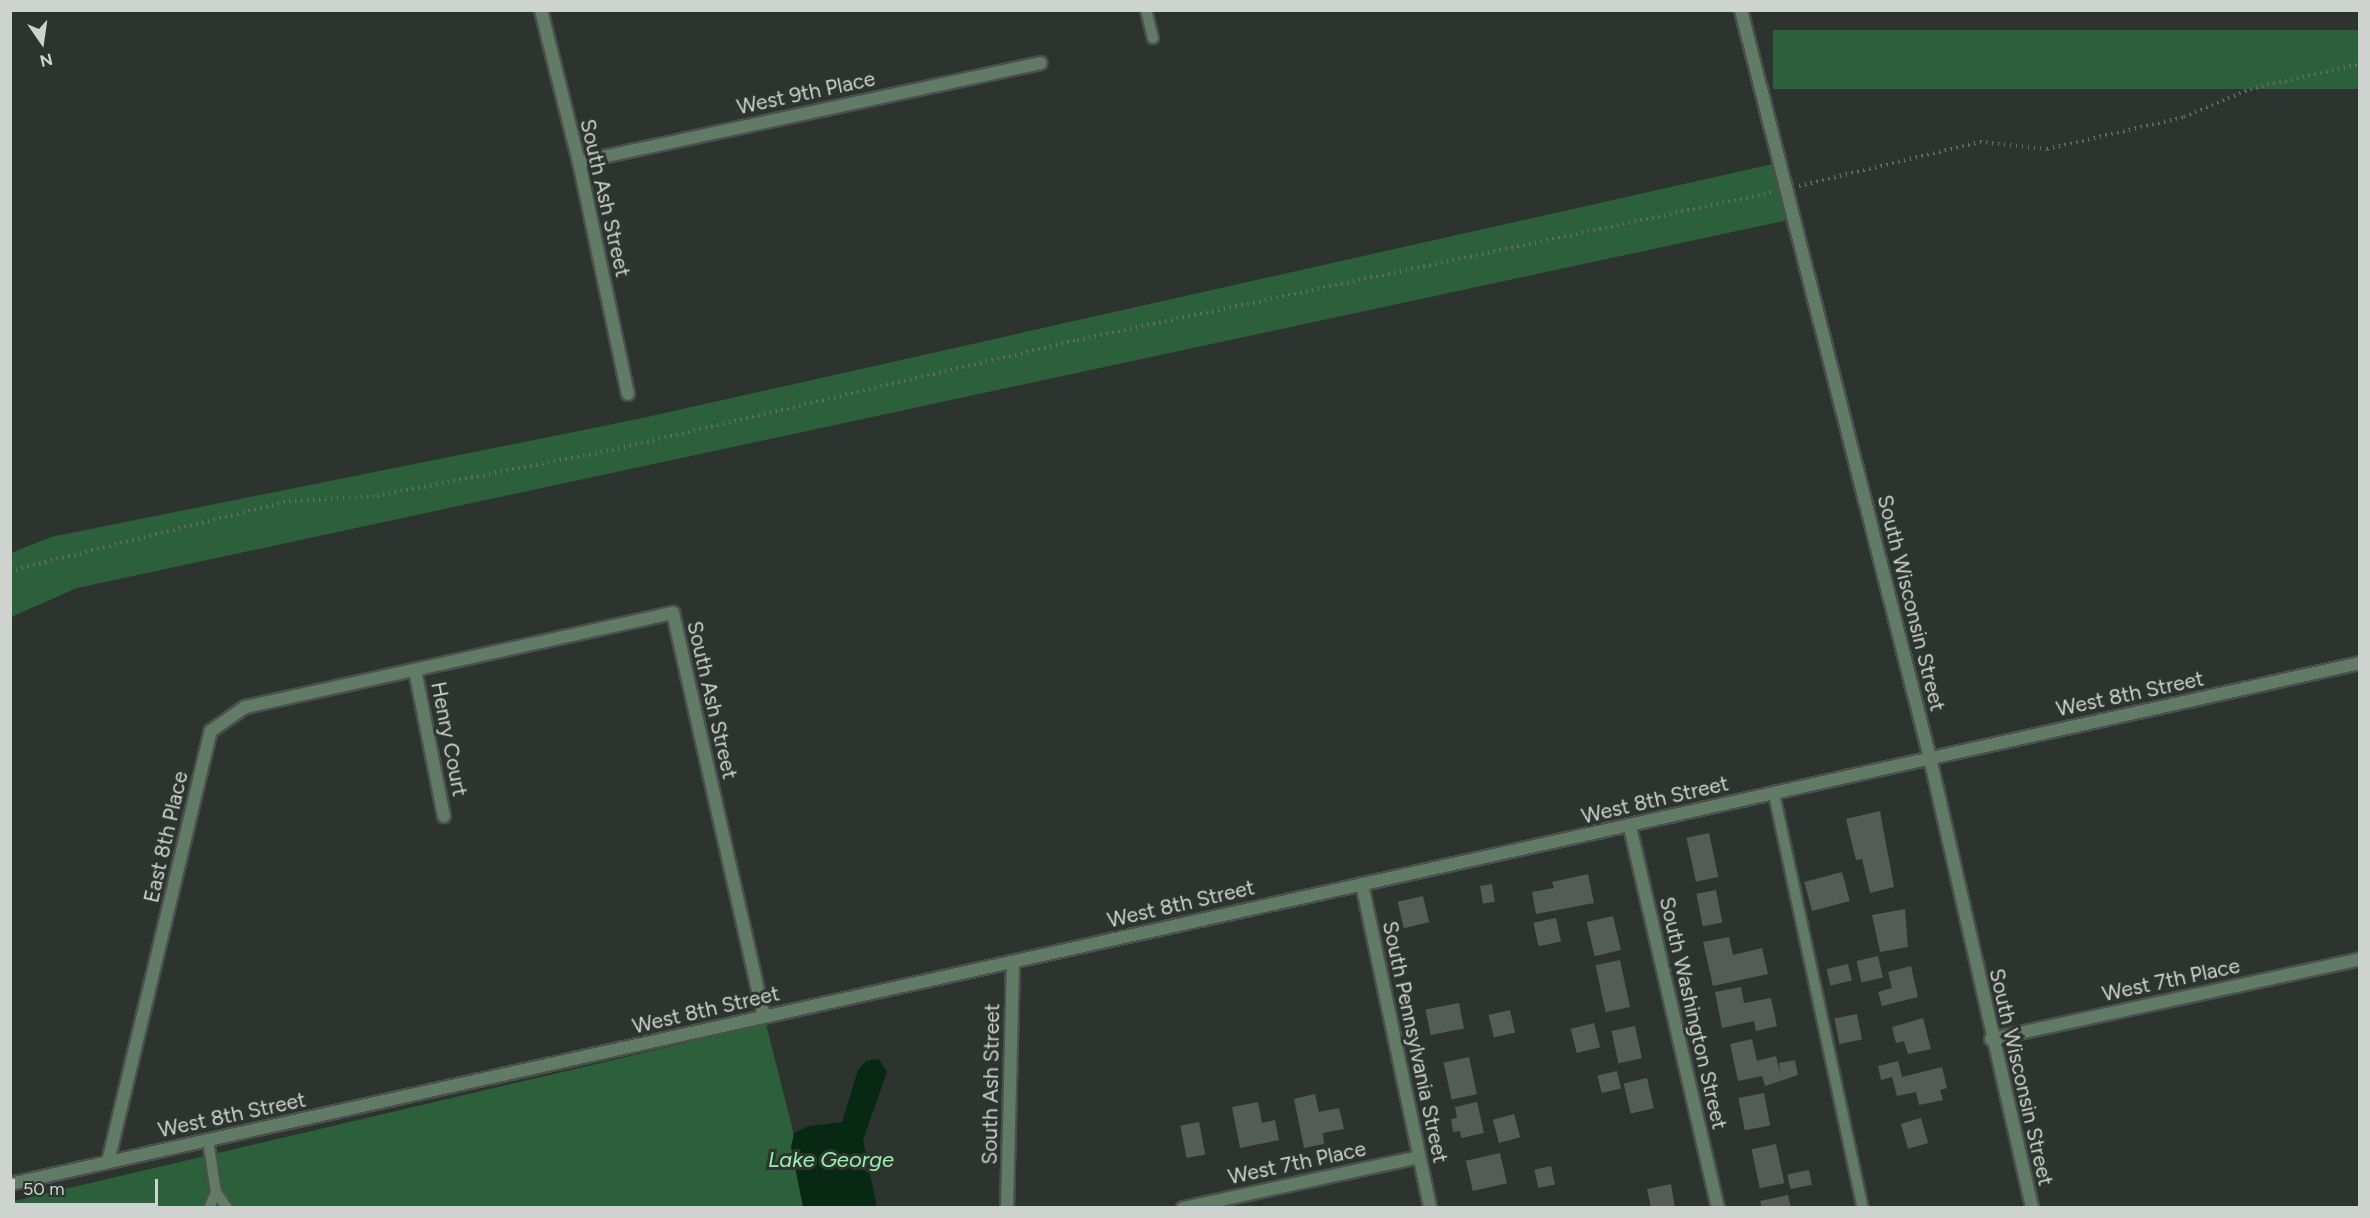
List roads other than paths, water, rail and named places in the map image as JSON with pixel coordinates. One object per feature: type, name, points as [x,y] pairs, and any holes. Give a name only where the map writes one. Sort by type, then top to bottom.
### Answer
[{"type":"street","name":"South Ash Street","points":[[541,10],[579,162],[628,394]]},
{"type":"street","name":"South Wisconsin Street","points":[[1741,10],[1784,190],[1930,758],[1991,1039],[2032,1208]]},
{"type":"street","name":"West 9th Place","points":[[579,162],[1041,63]]},
{"type":"street","name":"South Ash Street","points":[[415,670],[673,613],[764,1017]]},
{"type":"street","name":"West 8th Street","points":[[10,1184],[1362,884],[1630,827],[2360,663]]},
{"type":"street","name":"Henry Court","points":[[415,670],[444,816]]},
{"type":"street","name":"East 8th Place","points":[[108,1162],[211,731],[245,707],[415,670]]},
{"type":"street","name":"South Washington Street","points":[[1630,827],[1718,1208]]},
{"type":"street","name":"South Pennsylvania Street","points":[[1362,884],[1430,1208]]},
{"type":"street","name":"West 7th Place","points":[[1991,1039],[2360,959]]},
{"type":"street","name":"South Ash Street","points":[[1007,1208],[1013,962]]},
{"type":"street","name":"West 7th Place","points":[[1183,1208],[1419,1158]]},
{"type":"lane","points":[[1146,10],[1153,38]]},
{"type":"lane","points":[[1773,794],[1863,1208]]},
{"type":"lane","points":[[208,1140],[216,1192],[227,1208]]},
{"type":"lane","points":[[209,1208],[216,1192]]},
{"type":"water","name":"Lake George","points":[[879,1059],[887,1072],[863,1140],[877,1207],[803,1207],[791,1147],[794,1133],[809,1126],[842,1122],[858,1070],[866,1061]]}]
